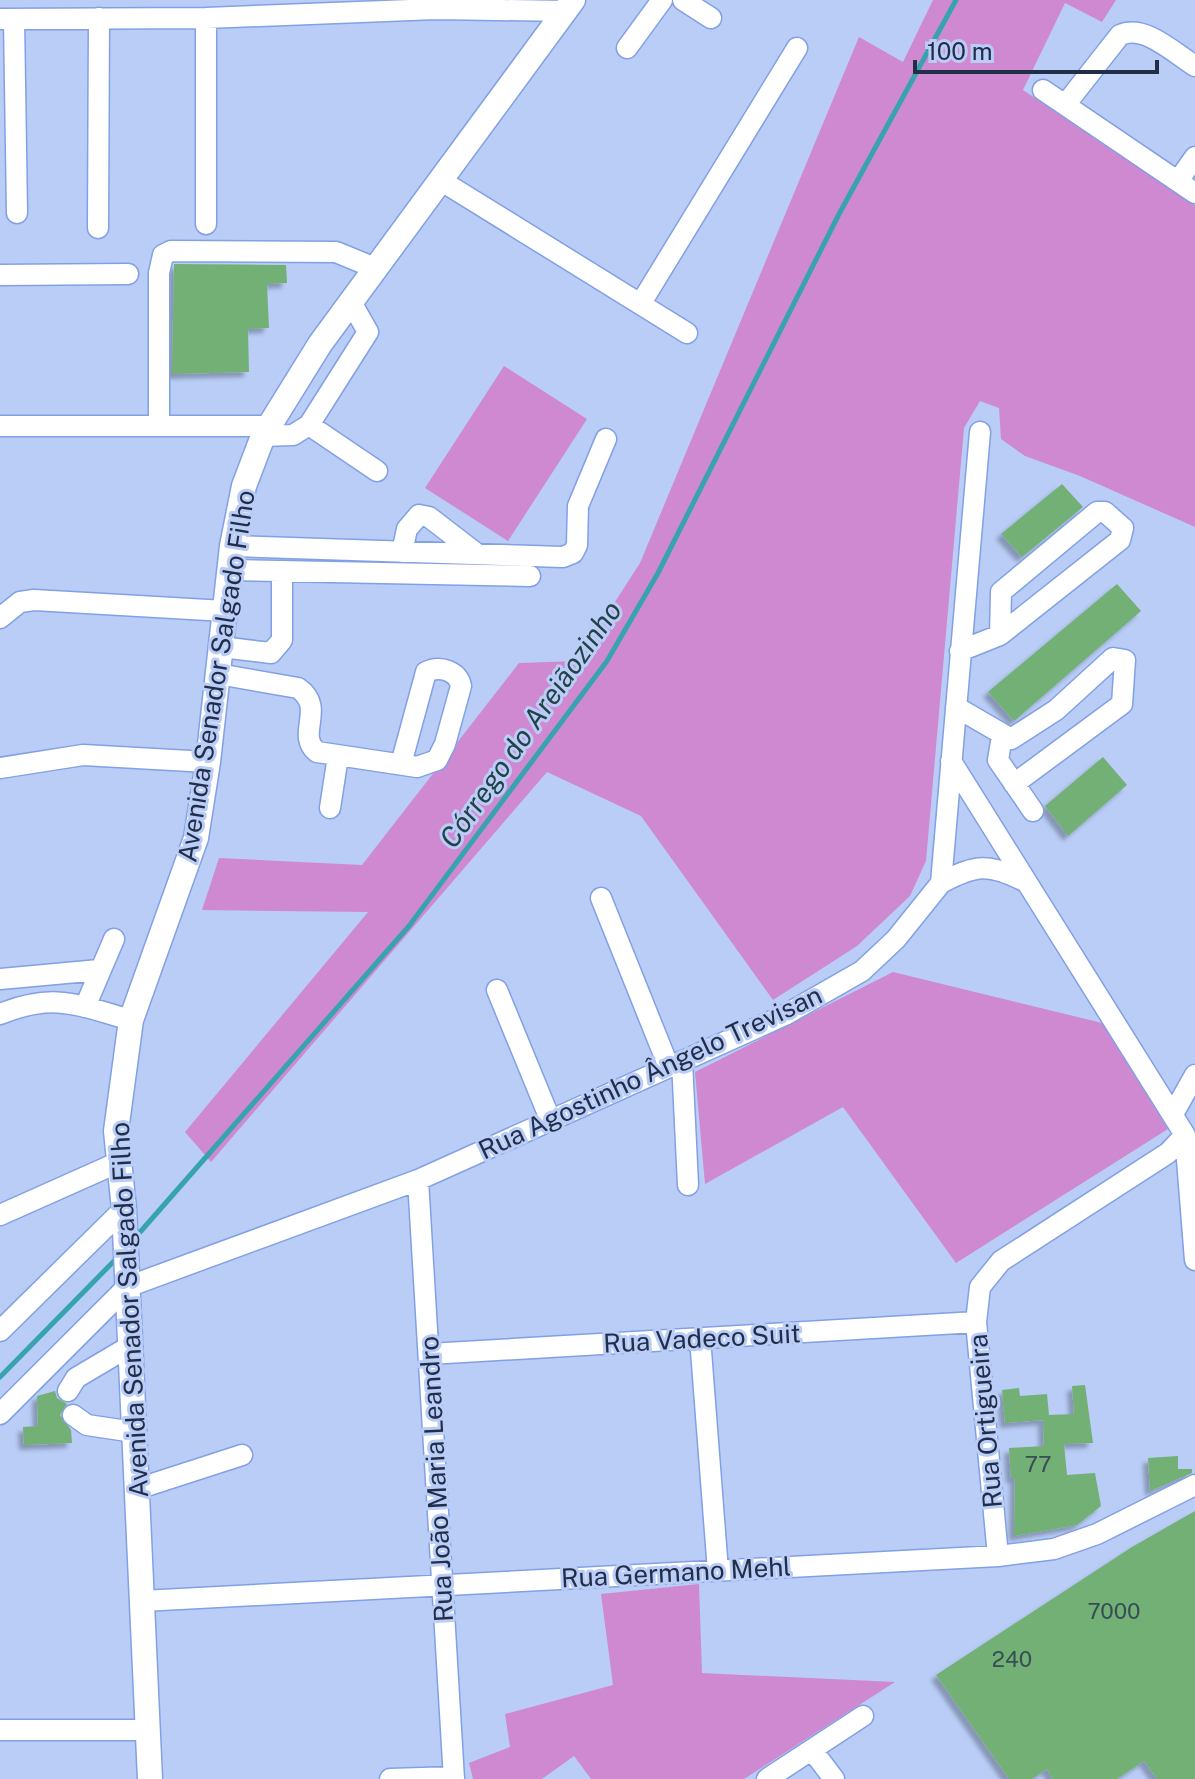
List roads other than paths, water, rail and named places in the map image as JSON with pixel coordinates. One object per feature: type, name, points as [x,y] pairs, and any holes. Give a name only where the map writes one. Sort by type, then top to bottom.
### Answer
[{"type":"main road","name":"Avenida Senador Salgado Filho","points":[[150,1779],[124,1209],[116,1131],[131,1020],[196,838],[208,762],[231,558],[244,486],[265,431],[351,302],[569,6]]},
{"type":"street","points":[[627,48],[662,0]]},
{"type":"street","points":[[683,0],[711,18]]},
{"type":"street","points":[[17,213],[7,19],[99,18],[160,9],[206,18],[279,8],[569,6]]},
{"type":"street","points":[[98,228],[99,18]]},
{"type":"street","points":[[206,18],[206,224]]},
{"type":"street","points":[[1065,105],[1120,35],[1131,30],[1141,32],[1195,66]]},
{"type":"street","points":[[641,303],[797,48]]},
{"type":"street","points":[[1043,90],[1186,187],[1195,157]]},
{"type":"street","points":[[440,180],[687,333]]},
{"type":"street","points":[[159,426],[159,273],[163,255],[171,251],[336,252],[375,268]]},
{"type":"street","points":[[0,275],[128,274]]},
{"type":"street","points":[[0,426],[159,426],[293,435],[309,425],[368,332],[351,302]]},
{"type":"street","points":[[309,425],[377,471]]},
{"type":"street","points":[[941,883],[980,432]]},
{"type":"street","points":[[231,558],[402,552],[563,557],[573,553],[577,545],[582,490],[606,439]]},
{"type":"street","points":[[960,651],[1000,635],[1120,540],[1123,528],[1105,512],[1097,512],[1001,592],[1000,635]]},
{"type":"street","points":[[402,552],[407,529],[419,515],[429,517],[477,554]]},
{"type":"street","points":[[231,558],[282,571],[530,576]]},
{"type":"street","points":[[221,647],[271,653],[277,649],[282,640],[282,571]]},
{"type":"street","points":[[0,618],[20,602],[34,600],[225,611]]},
{"type":"street","points":[[956,707],[1011,739],[1056,710],[1113,658],[1125,660],[1122,704],[1014,784]]},
{"type":"street","points":[[218,674],[298,688],[307,695],[312,705],[311,747],[317,752],[338,756],[401,764],[427,766],[437,760],[445,744],[461,686],[459,678],[452,671],[426,672],[401,764]]},
{"type":"street","points":[[1002,736],[998,760],[1033,811]]},
{"type":"street","points":[[0,768],[83,755],[208,762]]},
{"type":"street","points":[[330,808],[338,756]]},
{"type":"street","points":[[951,761],[1185,1135],[1195,1260]]},
{"type":"street","points":[[941,883],[969,868],[1000,868],[1027,883]]},
{"type":"street","name":"Rua Agostinho Ângelo Trevisan","points":[[127,1287],[418,1180],[785,1015],[862,971],[903,931],[941,883]]},
{"type":"street","points":[[601,898],[675,1063],[688,1185]]},
{"type":"street","points":[[85,1007],[114,939]]},
{"type":"street","points":[[0,979],[99,970]]},
{"type":"street","points":[[497,990],[550,1119]]},
{"type":"street","points":[[0,1014],[33,1001],[85,1007],[131,1020]]},
{"type":"street","points":[[1173,1114],[1195,1075]]},
{"type":"street","name":"Rua Ortigueira","points":[[998,1556],[976,1322],[980,1287],[1001,1261],[1168,1153],[1185,1135]]},
{"type":"street","points":[[0,1215],[119,1162]]},
{"type":"street","name":"Rua João Maria Leandro","points":[[418,1180],[454,1778]]},
{"type":"street","points":[[0,1331],[124,1209]]},
{"type":"street","points":[[0,1414],[127,1287]]},
{"type":"street","name":"Rua Vadeco Suit","points":[[429,1354],[976,1322]]},
{"type":"street","points":[[700,1338],[718,1571]]},
{"type":"street","points":[[68,1391],[76,1378],[130,1346]]},
{"type":"street","points":[[73,1415],[87,1425],[134,1432]]},
{"type":"street","points":[[137,1489],[242,1455]]},
{"type":"street","name":"Rua Germano Mehl","points":[[142,1601],[998,1556],[1054,1549],[1097,1534],[1195,1485]]},
{"type":"street","points":[[767,1779],[863,1716]]},
{"type":"street","points":[[0,1730],[148,1730]]},
{"type":"street","points":[[812,1750],[834,1779]]},
{"type":"street","points":[[390,1779],[454,1778]]},
{"type":"waterway","name":"Córrego do Areiãozinho","points":[[134,1239],[409,926],[607,661],[658,573],[839,214],[956,0]]},
{"type":"waterway","name":"Córrego do Areiãozinho","points":[[0,1377],[117,1258]]}]
